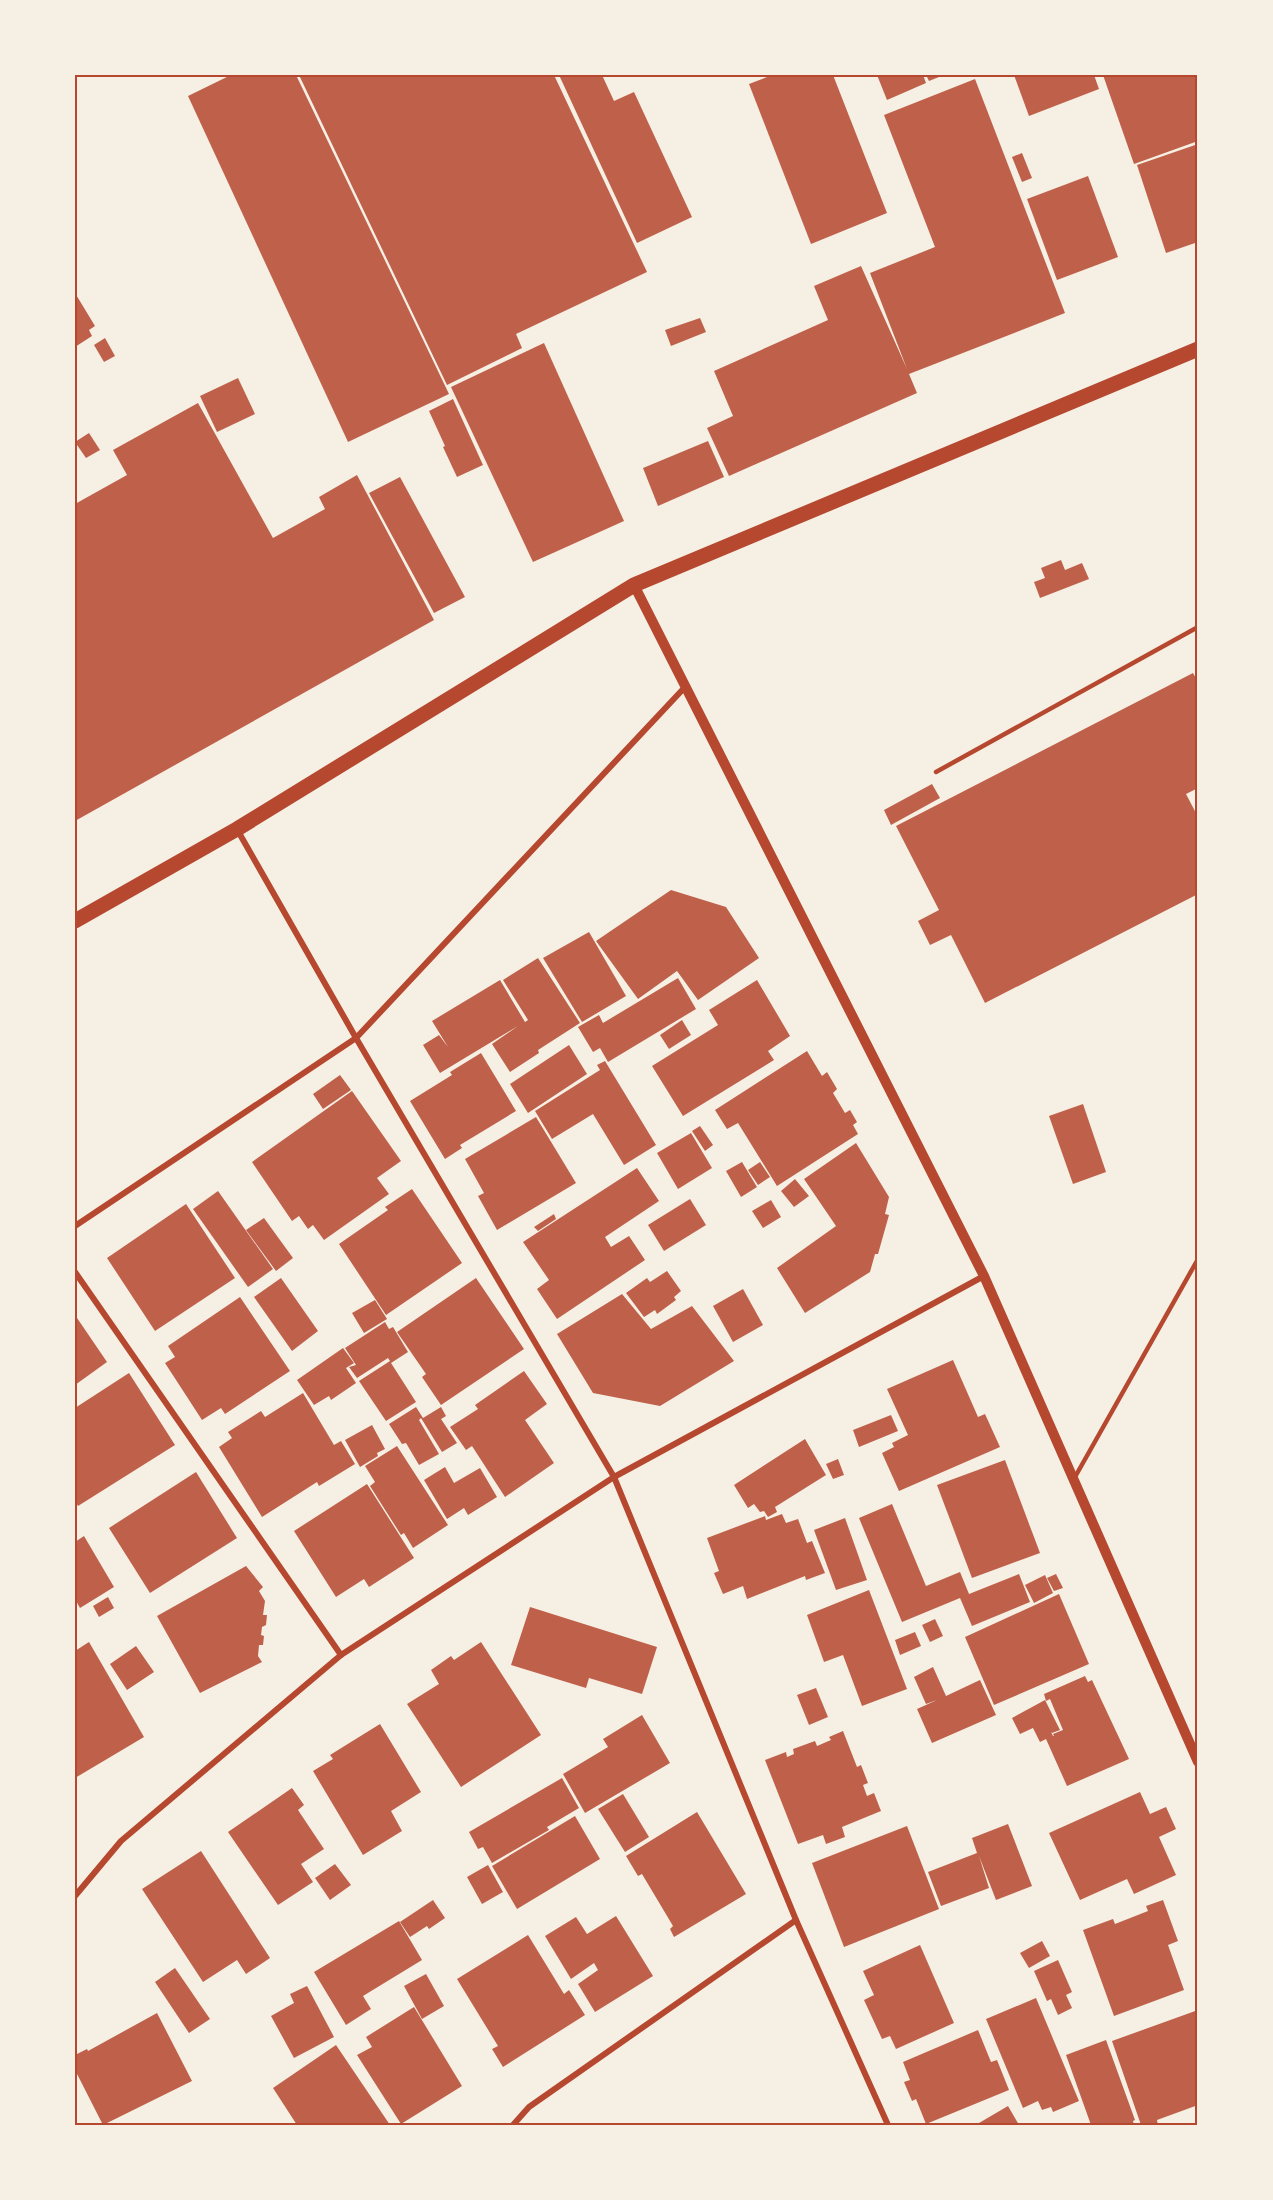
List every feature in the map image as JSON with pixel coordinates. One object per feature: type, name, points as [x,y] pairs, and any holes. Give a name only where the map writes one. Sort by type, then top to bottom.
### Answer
[{"type":"main road","points":[[75,921],[237,829],[634,585],[1198,349]]},
{"type":"street","points":[[634,585],[984,1276],[1198,1762]]},
{"type":"street","points":[[75,1226],[356,1038],[686,686]]},
{"type":"street","points":[[237,829],[356,1038],[614,1477],[796,1920],[888,2125]]},
{"type":"street","points":[[75,1272],[341,1655]]},
{"type":"street","points":[[75,1896],[121,1841],[341,1655],[614,1477],[984,1276]]},
{"type":"street","points":[[513,2125],[529,2107],[796,1920]]},
{"type":"lane","points":[[936,772],[1198,627]]},
{"type":"lane","points":[[1074,1480],[1198,1259]]},
{"type":"building","points":[[231,75],[296,75],[449,394],[348,442],[188,96]]},
{"type":"building","points":[[299,75],[554,75],[647,272],[516,334],[522,348],[447,385]]},
{"type":"building","points":[[559,75],[602,75],[614,101],[634,92],[692,217],[637,243]]},
{"type":"building","points":[[772,75],[833,75],[887,213],[811,244],[749,84]]},
{"type":"building","points":[[877,75],[923,75],[926,83],[887,100]]},
{"type":"building","points":[[926,75],[944,75],[929,81]]},
{"type":"building","points":[[1014,75],[1094,75],[1099,89],[1029,116]]},
{"type":"building","points":[[1103,75],[1198,75],[1198,141],[1134,164]]},
{"type":"building","points":[[975,79],[1065,313],[909,374],[917,393],[729,476],[707,428],[733,416],[714,371],[828,320],[814,286],[861,266],[907,369],[870,273],[935,247],[884,115]]},
{"type":"building","points":[[1198,144],[1198,242],[1166,253],[1137,165]]},
{"type":"building","points":[[1022,153],[1032,178],[1022,182],[1012,157]]},
{"type":"building","points":[[1088,176],[1118,257],[1057,280],[1027,199]]},
{"type":"building","points":[[75,293],[95,326],[89,330],[92,336],[75,347]]},
{"type":"building","points":[[700,318],[706,332],[671,346],[665,330]]},
{"type":"building","points":[[105,338],[115,356],[104,362],[94,345]]},
{"type":"building","points":[[544,343],[624,521],[533,562],[451,387]]},
{"type":"building","points":[[238,378],[255,414],[217,432],[200,396]]},
{"type":"building","points":[[453,399],[483,465],[457,477],[429,411]]},
{"type":"building","points":[[198,403],[273,538],[325,509],[319,497],[357,475],[434,620],[75,821],[75,504],[127,475],[113,450]]},
{"type":"building","points":[[89,433],[100,450],[86,458],[75,442]]},
{"type":"building","points":[[708,441],[724,477],[658,506],[643,468]]},
{"type":"building","points":[[400,477],[465,597],[434,613],[369,493]]},
{"type":"building","points":[[1061,560],[1065,570],[1082,563],[1089,579],[1040,598],[1034,582],[1045,578],[1041,568]]},
{"type":"building","points":[[1193,673],[1198,682],[1198,788],[1186,794],[1198,817],[1198,894],[985,1003],[951,935],[930,945],[918,921],[939,910],[896,826]]},
{"type":"building","points":[[932,784],[940,798],[891,825],[884,810]]},
{"type":"building","points":[[671,890],[726,907],[759,958],[698,1000],[677,971],[638,999],[596,941]]},
{"type":"building","points":[[589,932],[626,996],[582,1022],[543,958]]},
{"type":"building","points":[[538,958],[580,1023],[538,1050],[539,1053],[510,1072],[492,1044],[518,1026],[440,1073],[423,1045],[439,1035],[448,1047],[432,1021],[500,980],[525,1022],[528,1020],[503,980]]},
{"type":"building","points":[[678,978],[696,1009],[608,1062],[600,1048],[593,1052],[578,1027],[599,1015],[603,1023]]},
{"type":"building","points":[[757,980],[790,1036],[768,1051],[774,1060],[683,1116],[652,1066],[718,1025],[709,1010]]},
{"type":"building","points":[[682,1020],[691,1035],[669,1049],[660,1035]]},
{"type":"building","points":[[569,1045],[587,1074],[528,1113],[510,1084]]},
{"type":"building","points":[[807,1051],[822,1076],[827,1072],[837,1089],[833,1093],[845,1113],[850,1110],[857,1122],[853,1125],[858,1134],[777,1186],[738,1123],[727,1129],[715,1110]]},
{"type":"building","points":[[481,1053],[516,1111],[460,1145],[462,1148],[445,1159],[410,1101],[452,1075],[450,1072]]},
{"type":"building","points":[[605,1061],[656,1145],[624,1165],[593,1114],[552,1139],[535,1111],[600,1070],[597,1065]]},
{"type":"building","points":[[340,1075],[351,1090],[323,1109],[313,1094]]},
{"type":"building","points":[[352,1091],[401,1161],[377,1178],[389,1194],[324,1240],[313,1225],[308,1229],[299,1216],[292,1221],[252,1162]]},
{"type":"building","points":[[1083,1104],[1106,1172],[1073,1184],[1049,1116]]},
{"type":"building","points":[[536,1117],[576,1183],[497,1230],[478,1196],[484,1193],[465,1159]]},
{"type":"building","points":[[700,1126],[713,1145],[705,1151],[692,1131]]},
{"type":"building","points":[[691,1133],[712,1168],[678,1189],[657,1153]]},
{"type":"building","points":[[856,1143],[889,1197],[885,1214],[889,1215],[878,1254],[875,1254],[870,1272],[805,1313],[777,1268],[836,1226],[804,1179]]},
{"type":"building","points":[[742,1162],[757,1187],[741,1197],[726,1171]]},
{"type":"building","points":[[760,1162],[770,1177],[758,1185],[748,1170]]},
{"type":"building","points":[[637,1168],[659,1201],[605,1237],[611,1247],[629,1236],[645,1260],[557,1319],[537,1289],[549,1280],[523,1242]]},
{"type":"building","points":[[795,1179],[809,1196],[794,1207],[781,1191]]},
{"type":"building","points":[[412,1189],[462,1263],[386,1315],[339,1244],[388,1210],[385,1207]]},
{"type":"building","points":[[218,1191],[273,1269],[248,1287],[193,1209]]},
{"type":"building","points":[[690,1199],[706,1225],[664,1251],[648,1225]]},
{"type":"building","points":[[771,1200],[781,1217],[763,1228],[752,1211]]},
{"type":"building","points":[[186,1204],[235,1278],[155,1331],[107,1258]]},
{"type":"building","points":[[554,1214],[556,1219],[538,1231],[534,1227]]},
{"type":"building","points":[[264,1218],[293,1258],[276,1271],[246,1230]]},
{"type":"building","points":[[667,1271],[681,1291],[674,1297],[676,1300],[657,1314],[655,1310],[644,1317],[626,1293],[647,1278],[650,1282]]},
{"type":"building","points":[[281,1278],[318,1331],[292,1351],[254,1297]]},
{"type":"building","points":[[476,1278],[524,1349],[441,1405],[422,1377],[426,1374],[397,1332]]},
{"type":"building","points":[[743,1289],[763,1325],[733,1342],[713,1306]]},
{"type":"building","points":[[622,1294],[651,1329],[692,1306],[734,1361],[660,1406],[593,1393],[557,1334]]},
{"type":"building","points":[[240,1297],[290,1371],[225,1414],[221,1408],[202,1420],[165,1363],[175,1357],[168,1346]]},
{"type":"building","points":[[375,1300],[387,1319],[364,1333],[352,1313]]},
{"type":"building","points":[[75,1315],[107,1362],[75,1385]]},
{"type":"building","points":[[385,1322],[389,1329],[393,1327],[408,1352],[391,1363],[416,1402],[386,1421],[359,1381],[390,1361],[388,1358],[357,1378],[349,1367],[356,1365],[345,1348]]},
{"type":"building","points":[[343,1348],[354,1363],[346,1368],[356,1383],[331,1400],[329,1396],[314,1405],[297,1380]]},
{"type":"building","points":[[953,1360],[978,1417],[985,1414],[1000,1447],[899,1491],[882,1453],[894,1447],[892,1443],[908,1435],[887,1389]]},
{"type":"building","points":[[524,1371],[547,1404],[525,1420],[554,1463],[505,1497],[472,1446],[466,1450],[450,1427],[478,1409],[475,1405]]},
{"type":"building","points":[[129,1373],[175,1445],[78,1506],[75,1501],[75,1408]]},
{"type":"building","points":[[303,1393],[334,1445],[341,1441],[355,1464],[319,1486],[317,1482],[262,1517],[219,1447],[232,1438],[228,1432],[261,1411],[265,1417]]},
{"type":"building","points":[[416,1407],[423,1418],[441,1407],[446,1416],[441,1419],[457,1443],[442,1452],[421,1418],[419,1420],[439,1454],[419,1465],[406,1443],[402,1444],[389,1424]]},
{"type":"building","points":[[891,1415],[898,1431],[859,1447],[853,1430]]},
{"type":"building","points":[[372,1425],[385,1449],[360,1467],[345,1440]]},
{"type":"building","points":[[805,1439],[826,1475],[775,1507],[777,1512],[768,1517],[754,1504],[748,1508],[734,1485]]},
{"type":"building","points":[[397,1446],[448,1525],[413,1548],[404,1533],[401,1535],[370,1486],[375,1482],[365,1466]]},
{"type":"building","points":[[838,1459],[844,1475],[833,1479],[826,1464]]},
{"type":"building","points":[[1005,1460],[1040,1553],[972,1578],[937,1485]]},
{"type":"building","points":[[445,1467],[454,1483],[480,1468],[497,1497],[468,1515],[464,1508],[447,1519],[424,1480]]},
{"type":"building","points":[[196,1472],[237,1538],[150,1593],[109,1528]]},
{"type":"building","points":[[367,1484],[414,1558],[369,1587],[364,1579],[336,1597],[294,1531]]},
{"type":"building","points":[[892,1504],[926,1586],[960,1572],[969,1594],[1019,1574],[1030,1602],[972,1626],[960,1598],[902,1622],[859,1518]]},
{"type":"building","points":[[782,1514],[786,1523],[798,1519],[807,1543],[812,1541],[825,1573],[806,1580],[805,1576],[747,1599],[743,1586],[723,1594],[714,1573],[719,1571],[707,1538],[765,1516],[766,1520]]},
{"type":"building","points":[[845,1518],[867,1580],[836,1590],[814,1530]]},
{"type":"building","points":[[84,1536],[114,1587],[80,1608],[75,1599],[75,1542]]},
{"type":"building","points":[[246,1566],[263,1587],[259,1591],[265,1601],[263,1615],[267,1615],[266,1625],[262,1627],[263,1645],[259,1645],[258,1656],[262,1662],[200,1693],[157,1616]]},
{"type":"building","points":[[1056,1574],[1063,1588],[1054,1591],[1047,1578]]},
{"type":"building","points":[[1045,1575],[1053,1593],[1034,1603],[1025,1585]]},
{"type":"building","points":[[869,1590],[907,1689],[862,1706],[843,1655],[824,1662],[807,1615]]},
{"type":"building","points":[[1059,1594],[1089,1664],[994,1705],[965,1637]]},
{"type":"building","points":[[108,1597],[114,1608],[99,1617],[93,1606]]},
{"type":"building","points":[[530,1607],[657,1647],[642,1694],[589,1678],[586,1688],[511,1665]]},
{"type":"building","points":[[935,1619],[943,1636],[930,1642],[922,1625]]},
{"type":"building","points":[[915,1632],[921,1646],[900,1655],[895,1640]]},
{"type":"building","points":[[89,1642],[144,1737],[75,1778],[75,1651]]},
{"type":"building","points":[[481,1642],[541,1735],[461,1787],[407,1704],[439,1684],[431,1670],[451,1656],[454,1660]]},
{"type":"building","points":[[136,1646],[154,1672],[127,1690],[110,1664]]},
{"type":"building","points":[[933,1667],[946,1696],[980,1680],[996,1715],[932,1743],[917,1709],[937,1700],[926,1704],[914,1677]]},
{"type":"building","points":[[1085,1676],[1088,1682],[1092,1680],[1129,1759],[1067,1786],[1046,1739],[1040,1742],[1033,1728],[1020,1734],[1012,1718],[1045,1700],[1060,1730],[1051,1732],[1054,1736],[1053,1734],[1063,1730],[1050,1699],[1046,1701],[1044,1694]]},
{"type":"building","points":[[816,1688],[828,1717],[809,1725],[797,1695]]},
{"type":"building","points":[[642,1715],[670,1763],[585,1813],[563,1774],[608,1747],[603,1739]]},
{"type":"building","points":[[380,1724],[421,1792],[391,1811],[402,1831],[363,1855],[313,1771],[333,1759],[330,1755]]},
{"type":"building","points":[[843,1731],[857,1767],[861,1765],[868,1783],[863,1785],[867,1796],[874,1793],[881,1811],[842,1827],[845,1837],[826,1844],[823,1835],[798,1844],[765,1760],[786,1752],[787,1757],[794,1754],[793,1749],[815,1741],[817,1746]]},
{"type":"building","points":[[562,1778],[579,1808],[547,1827],[549,1830],[492,1863],[483,1847],[478,1849],[469,1832]]},
{"type":"building","points":[[292,1788],[304,1805],[298,1810],[324,1849],[301,1864],[313,1882],[278,1905],[228,1832]]},
{"type":"building","points":[[1140,1792],[1150,1814],[1166,1807],[1176,1829],[1159,1837],[1176,1875],[1134,1894],[1127,1879],[1080,1900],[1049,1833]]},
{"type":"building","points":[[623,1794],[649,1837],[625,1852],[598,1809]]},
{"type":"building","points":[[697,1812],[746,1894],[674,1937],[670,1929],[673,1926],[642,1874],[638,1876],[626,1856]]},
{"type":"building","points":[[575,1816],[600,1859],[517,1909],[492,1866]]},
{"type":"building","points":[[1008,1824],[1032,1886],[996,1900],[979,1856],[989,1888],[941,1906],[928,1872],[977,1853],[972,1838]]},
{"type":"building","points":[[907,1826],[939,1909],[844,1947],[812,1863]]},
{"type":"building","points":[[201,1851],[270,1958],[246,1974],[237,1960],[203,1982],[142,1889]]},
{"type":"building","points":[[335,1864],[351,1885],[330,1900],[315,1878]]},
{"type":"building","points":[[488,1865],[503,1892],[482,1904],[467,1877]]},
{"type":"building","points":[[433,1900],[445,1918],[429,1929],[427,1926],[410,1937],[400,1922]]},
{"type":"building","points":[[1163,1900],[1178,1941],[1168,1945],[1184,1990],[1114,2016],[1083,1930],[1113,1919],[1115,1924],[1148,1911],[1146,1906]]},
{"type":"building","points":[[616,1916],[653,1976],[595,2012],[578,1984],[598,1970],[594,1963],[571,1979],[545,1936],[576,1917],[587,1934]]},
{"type":"building","points":[[399,1921],[422,1960],[363,1996],[371,2009],[346,2025],[314,1972]]},
{"type":"building","points":[[528,1935],[564,1994],[569,1990],[585,2015],[503,2067],[492,2049],[498,2046],[457,1979]]},
{"type":"building","points":[[1042,1941],[1050,1956],[1029,1968],[1020,1953]]},
{"type":"building","points":[[920,1945],[954,2023],[896,2049],[890,2036],[882,2039],[864,2000],[874,1995],[863,1971]]},
{"type":"building","points":[[1058,1960],[1072,1992],[1066,1995],[1072,2008],[1058,2015],[1051,1999],[1047,2001],[1034,1971]]},
{"type":"building","points":[[175,1968],[210,2019],[189,2033],[155,1982]]},
{"type":"building","points":[[426,1974],[444,2006],[422,2019],[404,1986]]},
{"type":"building","points":[[307,1986],[334,2037],[294,2058],[271,2016],[294,2003],[290,1994]]},
{"type":"building","points":[[1036,1998],[1079,2101],[1053,2112],[1051,2107],[1042,2110],[1038,2101],[1023,2108],[986,2019]]},
{"type":"building","points":[[414,2007],[462,2086],[401,2124],[357,2055],[372,2047],[366,2037]]},
{"type":"building","points":[[1198,2010],[1198,2105],[1157,2120],[1158,2125],[1141,2125],[1112,2041]]},
{"type":"building","points":[[157,2013],[192,2081],[103,2125],[75,2070],[75,2055],[87,2049],[88,2051]]},
{"type":"building","points":[[978,2030],[991,2062],[997,2060],[1009,2090],[926,2124],[916,2099],[912,2101],[904,2082],[910,2080],[903,2062]]},
{"type":"building","points":[[1106,2040],[1135,2120],[1134,2125],[1091,2125],[1066,2055]]},
{"type":"building","points":[[336,2045],[390,2125],[297,2125],[273,2088]]},
{"type":"building","points":[[1008,2106],[1019,2125],[980,2125],[979,2123]]}]
